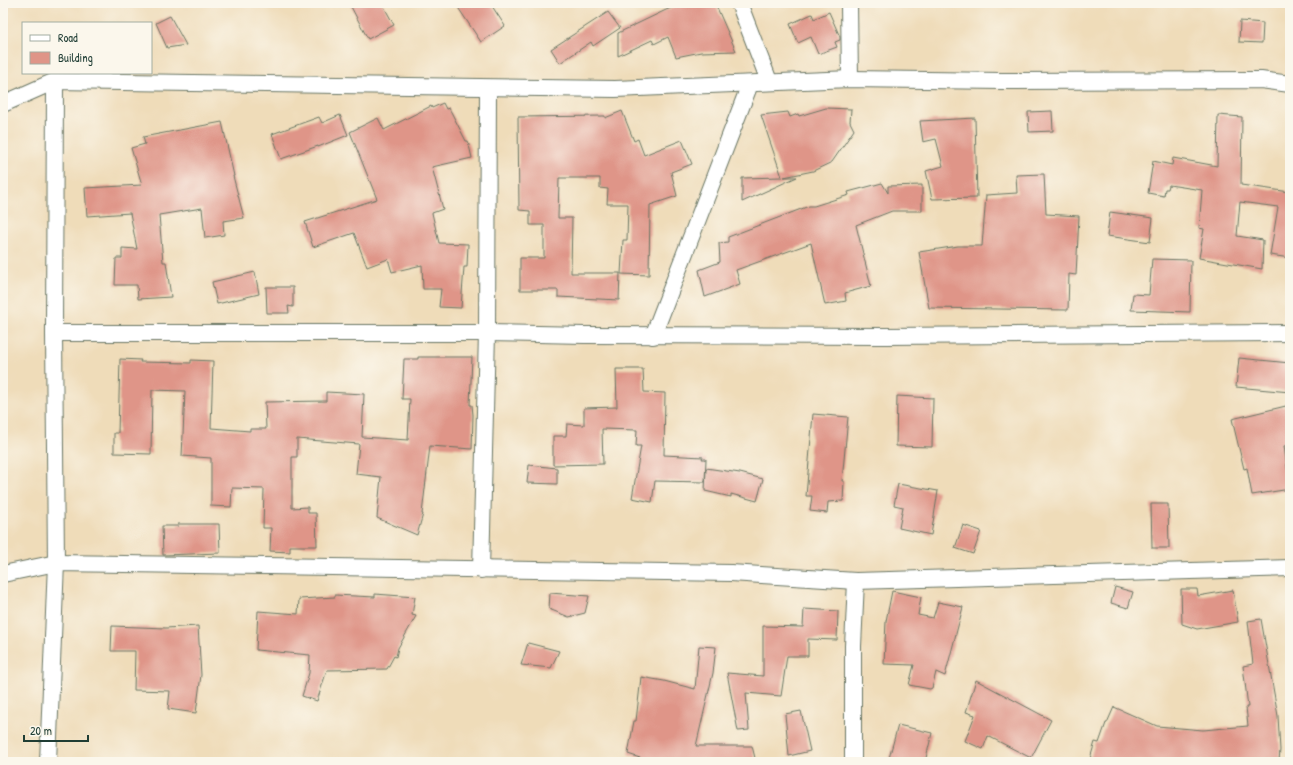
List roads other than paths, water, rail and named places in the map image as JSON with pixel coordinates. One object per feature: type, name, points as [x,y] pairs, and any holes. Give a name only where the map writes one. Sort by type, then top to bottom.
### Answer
[{"type":"street","points":[[738,3],[770,81]]},
{"type":"street","points":[[849,3],[850,79]]},
{"type":"street","points":[[3,104],[55,81],[615,89],[750,84],[770,81],[850,79],[1002,81],[1261,80],[1290,84]]},
{"type":"street","points":[[48,762],[56,563],[54,333],[55,81]]},
{"type":"street","points":[[653,336],[750,84]]},
{"type":"street","points":[[481,570],[487,333],[488,88]]},
{"type":"street","points":[[54,333],[487,333],[653,336],[1290,333]]},
{"type":"street","points":[[3,574],[56,563],[415,567],[481,570],[731,573],[856,581],[1290,568]]},
{"type":"street","points":[[853,762],[852,646],[856,581]]}]
